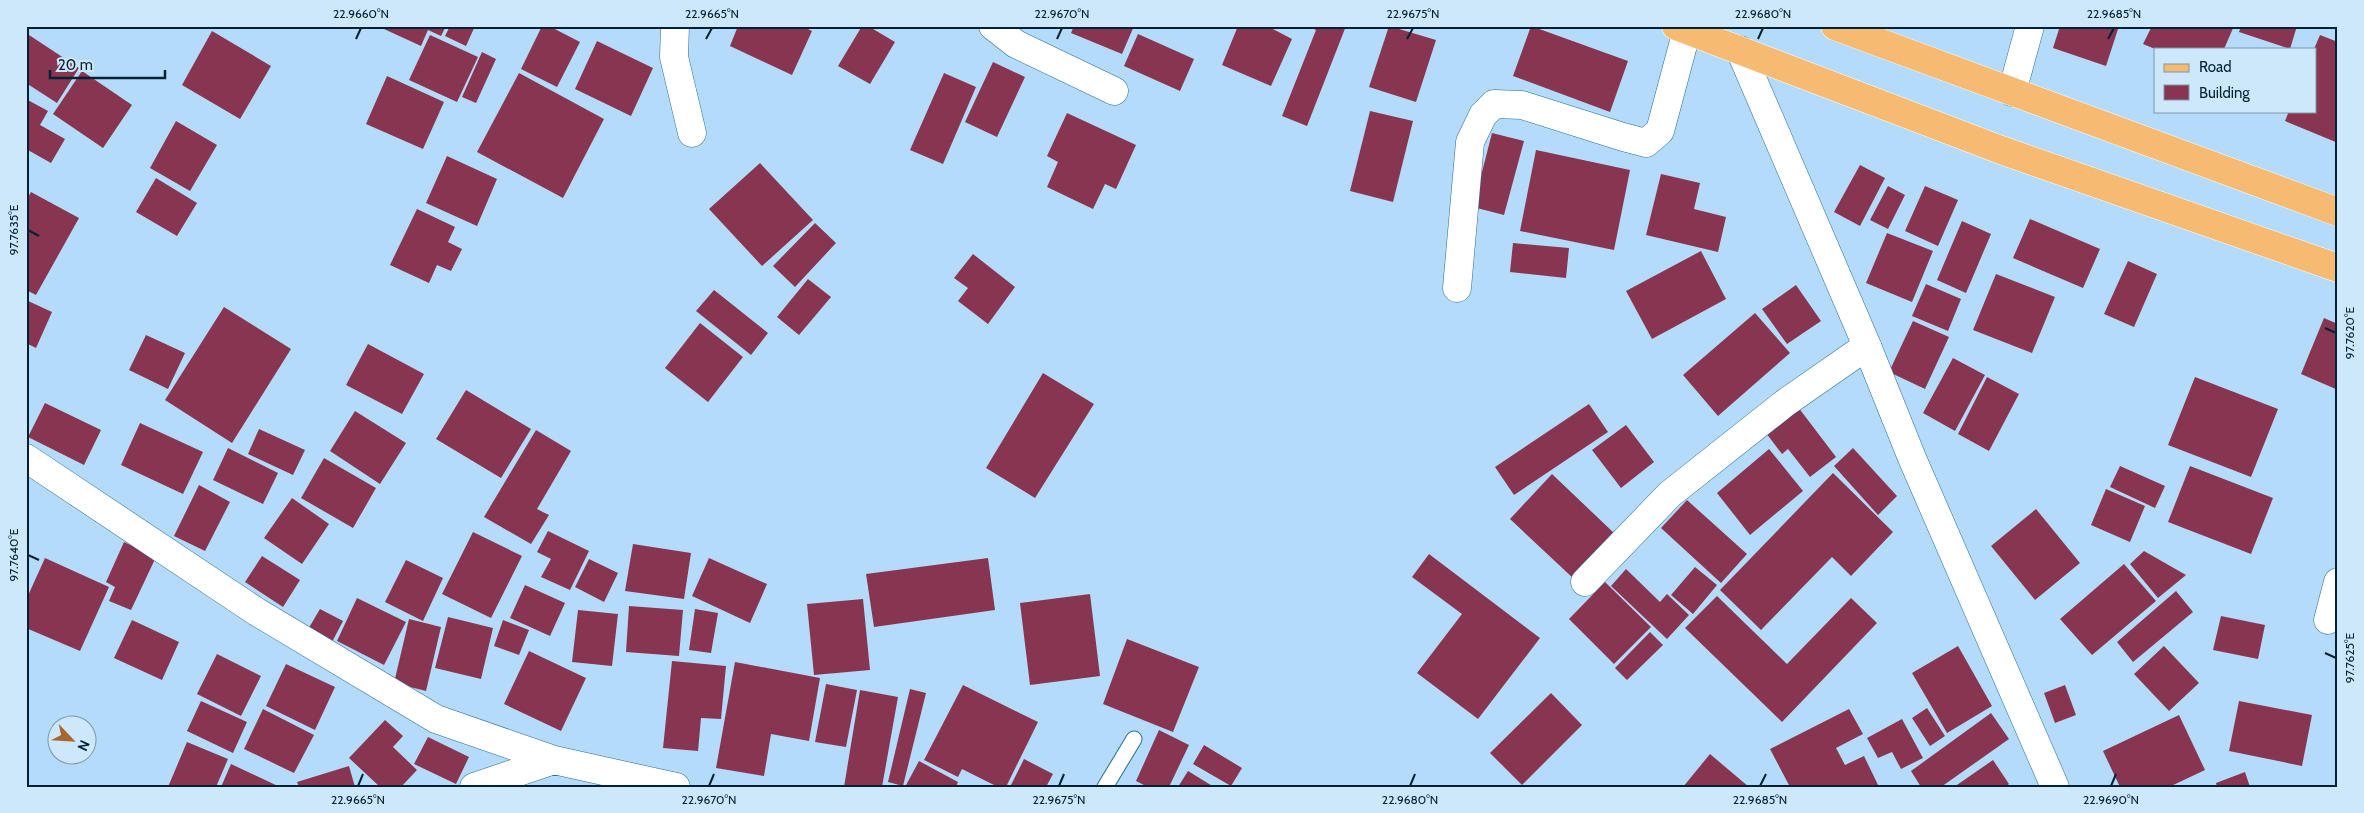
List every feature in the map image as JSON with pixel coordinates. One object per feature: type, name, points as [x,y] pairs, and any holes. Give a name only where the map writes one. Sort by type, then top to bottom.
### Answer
[{"type":"main road","points":[[1836,26],[2338,212]]},
{"type":"main road","points":[[1682,28],[2001,150],[2338,268]]},
{"type":"street","points":[[675,26],[674,58],[692,132]]},
{"type":"street","points":[[994,26],[1016,44],[1114,92]]},
{"type":"street","points":[[2012,92],[2030,26]]},
{"type":"street","points":[[1457,288],[1470,142],[1483,115],[1494,104],[1522,105],[1623,138],[1646,143],[1660,131],[1682,28]]},
{"type":"street","points":[[1740,50],[1867,346],[1912,458],[2055,787]]},
{"type":"street","points":[[1586,582],[1670,494],[1785,403],[1867,346]]},
{"type":"street","points":[[26,458],[257,612],[436,719],[554,760],[676,787]]},
{"type":"street","points":[[2328,620],[2338,582]]},
{"type":"street","points":[[474,787],[554,760]]},
{"type":"lane","points":[[1105,787],[1134,739]]},
{"type":"building","points":[[385,26],[446,26],[441,36],[428,30],[421,46],[384,29]]},
{"type":"building","points":[[450,26],[475,26],[466,46],[445,36]]},
{"type":"building","points":[[542,26],[549,26],[580,42],[557,87],[521,69]]},
{"type":"building","points":[[738,26],[802,26],[812,31],[792,75],[730,46]]},
{"type":"building","points":[[862,26],[868,26],[895,42],[870,84],[838,66]]},
{"type":"building","points":[[1074,26],[1134,26],[1122,54],[1071,33]]},
{"type":"building","points":[[1238,26],[1267,26],[1292,39],[1271,86],[1222,65]]},
{"type":"building","points":[[1307,26],[1346,26],[1307,126],[1282,116],[1316,30]]},
{"type":"building","points":[[1389,26],[1436,40],[1416,102],[1369,87]]},
{"type":"building","points":[[1531,26],[1628,61],[1610,112],[1513,76]]},
{"type":"building","points":[[2060,26],[2119,26],[2106,66],[2053,48]]},
{"type":"building","points":[[2152,26],[2234,26],[2224,48],[2154,49],[2143,44]]},
{"type":"building","points":[[2241,26],[2297,26],[2290,48],[2239,32]]},
{"type":"building","points":[[212,31],[271,66],[240,119],[182,85]]},
{"type":"building","points":[[26,33],[79,68],[57,103],[26,83]]},
{"type":"building","points":[[1138,34],[1194,59],[1180,91],[1124,66]]},
{"type":"building","points":[[430,35],[478,57],[457,102],[409,80]]},
{"type":"building","points":[[2320,35],[2338,42],[2338,143],[2285,121],[2289,112],[2316,112],[2316,48],[2314,48]]},
{"type":"building","points":[[597,41],[653,68],[631,116],[575,89]]},
{"type":"building","points":[[482,52],[496,59],[476,103],[462,97]]},
{"type":"building","points":[[993,62],[1025,77],[997,137],[965,122]]},
{"type":"building","points":[[82,71],[132,105],[103,148],[53,114]]},
{"type":"building","points":[[519,73],[604,119],[563,198],[477,152]]},
{"type":"building","points":[[944,73],[976,87],[943,164],[910,150]]},
{"type":"building","points":[[387,76],[444,102],[423,149],[366,124]]},
{"type":"building","points":[[26,99],[48,111],[40,125],[65,139],[51,163],[26,149]]},
{"type":"building","points":[[1370,111],[1413,121],[1393,202],[1350,191]]},
{"type":"building","points":[[1067,113],[1136,145],[1116,189],[1105,184],[1093,209],[1047,187],[1058,162],[1047,156]]},
{"type":"building","points":[[176,121],[217,145],[190,191],[150,168]]},
{"type":"building","points":[[1492,133],[1524,141],[1504,215],[1473,207]]},
{"type":"building","points":[[1536,150],[1630,170],[1614,250],[1520,231]]},
{"type":"building","points":[[447,156],[497,179],[477,226],[426,203]]},
{"type":"building","points":[[760,163],[813,220],[762,266],[709,209]]},
{"type":"building","points":[[1860,165],[1885,178],[1860,226],[1834,212]]},
{"type":"building","points":[[1661,174],[1700,183],[1694,209],[1726,217],[1718,252],[1646,235]]},
{"type":"building","points":[[156,178],[197,203],[177,236],[136,212]]},
{"type":"building","points":[[1888,186],[1905,195],[1888,229],[1870,220]]},
{"type":"building","points":[[1925,186],[1958,200],[1938,246],[1905,231]]},
{"type":"building","points":[[31,192],[79,218],[36,295],[26,290],[26,201]]},
{"type":"building","points":[[417,209],[455,227],[448,242],[462,249],[451,271],[437,265],[429,283],[390,265]]},
{"type":"building","points":[[2030,219],[2100,249],[2083,288],[2013,258]]},
{"type":"building","points":[[1962,221],[1991,234],[1966,293],[1937,280]]},
{"type":"building","points":[[815,223],[836,243],[795,287],[773,266]]},
{"type":"building","points":[[1887,233],[1933,251],[1912,302],[1866,283]]},
{"type":"building","points":[[1513,243],[1569,248],[1566,278],[1510,272]]},
{"type":"building","points":[[1701,251],[1726,299],[1652,339],[1626,291]]},
{"type":"building","points":[[973,254],[1015,287],[988,324],[958,301],[968,288],[954,278]]},
{"type":"building","points":[[2128,261],[2157,274],[2134,327],[2104,314]]},
{"type":"building","points":[[1996,274],[2055,297],[2032,353],[1973,330]]},
{"type":"building","points":[[808,279],[831,297],[799,335],[777,317]]},
{"type":"building","points":[[1926,284],[1961,299],[1948,331],[1912,316]]},
{"type":"building","points":[[1796,285],[1821,321],[1787,344],[1762,309]]},
{"type":"building","points":[[714,290],[768,333],[751,355],[696,311]]},
{"type":"building","points":[[26,300],[52,312],[36,348],[26,343]]},
{"type":"building","points":[[224,307],[291,349],[232,443],[165,400]]},
{"type":"building","points":[[1755,313],[1790,353],[1718,416],[1683,375]]},
{"type":"building","points":[[2324,318],[2338,324],[2338,390],[2301,374]]},
{"type":"building","points":[[1913,321],[1949,337],[1925,389],[1889,372]]},
{"type":"building","points":[[700,323],[743,357],[708,402],[665,368]]},
{"type":"building","points":[[146,335],[185,353],[168,389],[129,370]]},
{"type":"building","points":[[368,344],[424,374],[402,414],[346,385]]},
{"type":"building","points":[[1953,358],[1985,375],[1955,431],[1923,413]]},
{"type":"building","points":[[1043,373],[1094,404],[1035,498],[986,468]]},
{"type":"building","points":[[1987,377],[2019,394],[1989,451],[1958,434]]},
{"type":"building","points":[[2195,377],[2278,409],[2251,477],[2168,445]]},
{"type":"building","points":[[466,390],[531,429],[501,478],[436,439]]},
{"type":"building","points":[[45,403],[101,430],[84,465],[28,437]]},
{"type":"building","points":[[1589,404],[1608,432],[1514,495],[1495,467]]},
{"type":"building","points":[[1798,407],[1836,457],[1810,477],[1788,449],[1782,454],[1766,433]]},
{"type":"building","points":[[355,411],[406,443],[380,484],[330,451]]},
{"type":"building","points":[[140,423],[203,452],[183,494],[121,465]]},
{"type":"building","points":[[1626,425],[1654,462],[1621,488],[1592,450]]},
{"type":"building","points":[[259,429],[305,450],[293,475],[248,454]]},
{"type":"building","points":[[536,430],[571,451],[537,509],[549,515],[531,544],[484,517]]},
{"type":"building","points":[[228,448],[278,473],[263,504],[213,480]]},
{"type":"building","points":[[1853,448],[1897,496],[1878,515],[1834,466]]},
{"type":"building","points":[[1769,449],[1803,491],[1750,535],[1717,493]]},
{"type":"building","points":[[324,458],[376,488],[353,528],[301,498]]},
{"type":"building","points":[[2120,466],[2165,486],[2155,508],[2110,487]]},
{"type":"building","points":[[2190,466],[2273,498],[2251,554],[2168,522]]},
{"type":"building","points":[[1833,473],[1893,532],[1851,576],[1832,557],[1761,630],[1720,590]]},
{"type":"building","points":[[1552,474],[1615,534],[1574,579],[1510,519]]},
{"type":"building","points":[[199,485],[230,502],[205,551],[174,536]]},
{"type":"building","points":[[2106,489],[2145,506],[2130,542],[2091,525]]},
{"type":"building","points":[[292,498],[329,524],[302,564],[264,538]]},
{"type":"building","points":[[1687,500],[1747,554],[1721,583],[1661,528]]},
{"type":"building","points":[[2036,509],[2080,563],[2035,600],[1991,546]]},
{"type":"building","points":[[548,531],[589,551],[570,590],[541,577],[551,559],[537,552]]},
{"type":"building","points":[[473,532],[522,556],[491,618],[442,594]]},
{"type":"building","points":[[124,542],[156,557],[131,610],[109,601],[115,587],[106,582]]},
{"type":"building","points":[[633,544],[691,553],[684,599],[625,591]]},
{"type":"building","points":[[2144,551],[2186,575],[2158,598],[2130,564]]},
{"type":"building","points":[[1429,554],[1540,638],[1478,719],[1417,673],[1462,614],[1412,577]]},
{"type":"building","points":[[262,556],[300,580],[283,607],[245,582]]},
{"type":"building","points":[[45,558],[109,587],[80,651],[26,628],[26,600]]},
{"type":"building","points":[[709,558],[767,584],[750,623],[692,596]]},
{"type":"building","points":[[988,558],[995,610],[874,627],[866,574]]},
{"type":"building","points":[[589,559],[618,573],[604,602],[575,587]]},
{"type":"building","points":[[406,560],[443,578],[423,621],[385,602]]},
{"type":"building","points":[[2124,564],[2156,601],[2092,655],[2060,619]]},
{"type":"building","points":[[1695,567],[1717,585],[1693,614],[1671,595]]},
{"type":"building","points":[[1626,569],[1660,602],[1667,594],[1689,615],[1667,639],[1611,586]]},
{"type":"building","points":[[1605,582],[1651,627],[1614,664],[1569,619]]},
{"type":"building","points":[[525,585],[565,603],[550,636],[510,618]]},
{"type":"building","points":[[2176,591],[2193,612],[2133,662],[2117,642]]},
{"type":"building","points":[[1090,594],[1100,676],[1030,685],[1020,603]]},
{"type":"building","points":[[1717,596],[1787,664],[1851,598],[1877,623],[1782,722],[1685,628]]},
{"type":"building","points":[[357,598],[406,622],[384,665],[337,641]]},
{"type":"building","points":[[863,599],[870,670],[814,675],[807,604]]},
{"type":"building","points":[[629,606],[683,610],[679,656],[626,652]]},
{"type":"building","points":[[320,609],[343,621],[331,644],[307,631]]},
{"type":"building","points":[[695,609],[718,613],[711,653],[689,650]]},
{"type":"building","points":[[578,610],[618,614],[612,666],[572,662]]},
{"type":"building","points":[[2221,616],[2265,625],[2258,659],[2213,650]]},
{"type":"building","points":[[448,617],[493,628],[481,679],[435,668]]},
{"type":"building","points":[[409,619],[441,627],[426,691],[394,683]]},
{"type":"building","points":[[132,620],[179,642],[162,680],[114,658]]},
{"type":"building","points":[[503,620],[529,630],[519,655],[494,646]]},
{"type":"building","points":[[1650,632],[1663,645],[1627,680],[1615,668]]},
{"type":"building","points":[[1127,639],[1199,667],[1173,732],[1103,704]]},
{"type":"building","points":[[1958,646],[1992,706],[1947,733],[1912,673]]},
{"type":"building","points":[[2164,646],[2199,683],[2169,711],[2134,674]]},
{"type":"building","points":[[529,651],[586,678],[561,731],[504,704]]},
{"type":"building","points":[[217,654],[261,676],[241,716],[197,694]]},
{"type":"building","points":[[672,661],[726,666],[721,719],[701,718],[698,751],[663,748]]},
{"type":"building","points":[[735,662],[820,678],[809,741],[771,734],[764,776],[716,768]]},
{"type":"building","points":[[286,664],[335,687],[315,730],[266,706]]},
{"type":"building","points":[[826,684],[857,690],[846,747],[815,742]]},
{"type":"building","points":[[963,685],[1038,722],[1006,787],[998,787],[962,769],[958,777],[924,760]]},
{"type":"building","points":[[2065,685],[2076,715],[2055,723],[2044,693]]},
{"type":"building","points":[[910,689],[926,693],[903,786],[888,782]]},
{"type":"building","points":[[860,690],[898,697],[882,787],[844,787]]},
{"type":"building","points":[[1551,693],[1582,725],[1522,785],[1490,753]]},
{"type":"building","points":[[201,701],[247,722],[233,753],[187,731]]},
{"type":"building","points":[[2239,701],[2312,715],[2302,766],[2229,751]]},
{"type":"building","points":[[1927,708],[1945,736],[1930,746],[1912,718]]},
{"type":"building","points":[[263,709],[314,735],[294,773],[244,749]]},
{"type":"building","points":[[1849,709],[1863,734],[1836,748],[1845,765],[1864,756],[1879,787],[1790,787],[1770,749]]},
{"type":"building","points":[[1991,713],[2009,739],[1941,787],[1921,787],[1911,771]]},
{"type":"building","points":[[2179,715],[2205,770],[2169,787],[2120,787],[2103,751]]},
{"type":"building","points":[[1902,719],[1923,758],[1901,769],[1892,752],[1878,758],[1867,738]]},
{"type":"building","points":[[385,720],[403,736],[393,747],[417,770],[401,787],[380,787],[349,758]]},
{"type":"building","points":[[1159,730],[1189,745],[1169,787],[1148,787],[1136,781]]},
{"type":"building","points":[[428,737],[469,757],[456,784],[414,764]]},
{"type":"building","points":[[187,742],[228,759],[216,787],[168,787]]},
{"type":"building","points":[[1204,745],[1242,768],[1231,786],[1193,764]]},
{"type":"building","points":[[1710,754],[1749,787],[1683,787]]},
{"type":"building","points":[[1024,759],[1053,774],[1046,787],[1010,787]]},
{"type":"building","points":[[1993,760],[2009,784],[2005,787],[1954,787]]},
{"type":"building","points":[[919,761],[958,782],[956,787],[905,787]]},
{"type":"building","points":[[231,764],[280,787],[221,787]]},
{"type":"building","points":[[349,766],[355,787],[299,787],[297,782]]},
{"type":"building","points":[[1188,771],[1214,787],[1178,787]]},
{"type":"building","points":[[2245,772],[2250,787],[2217,787],[2216,783]]}]
